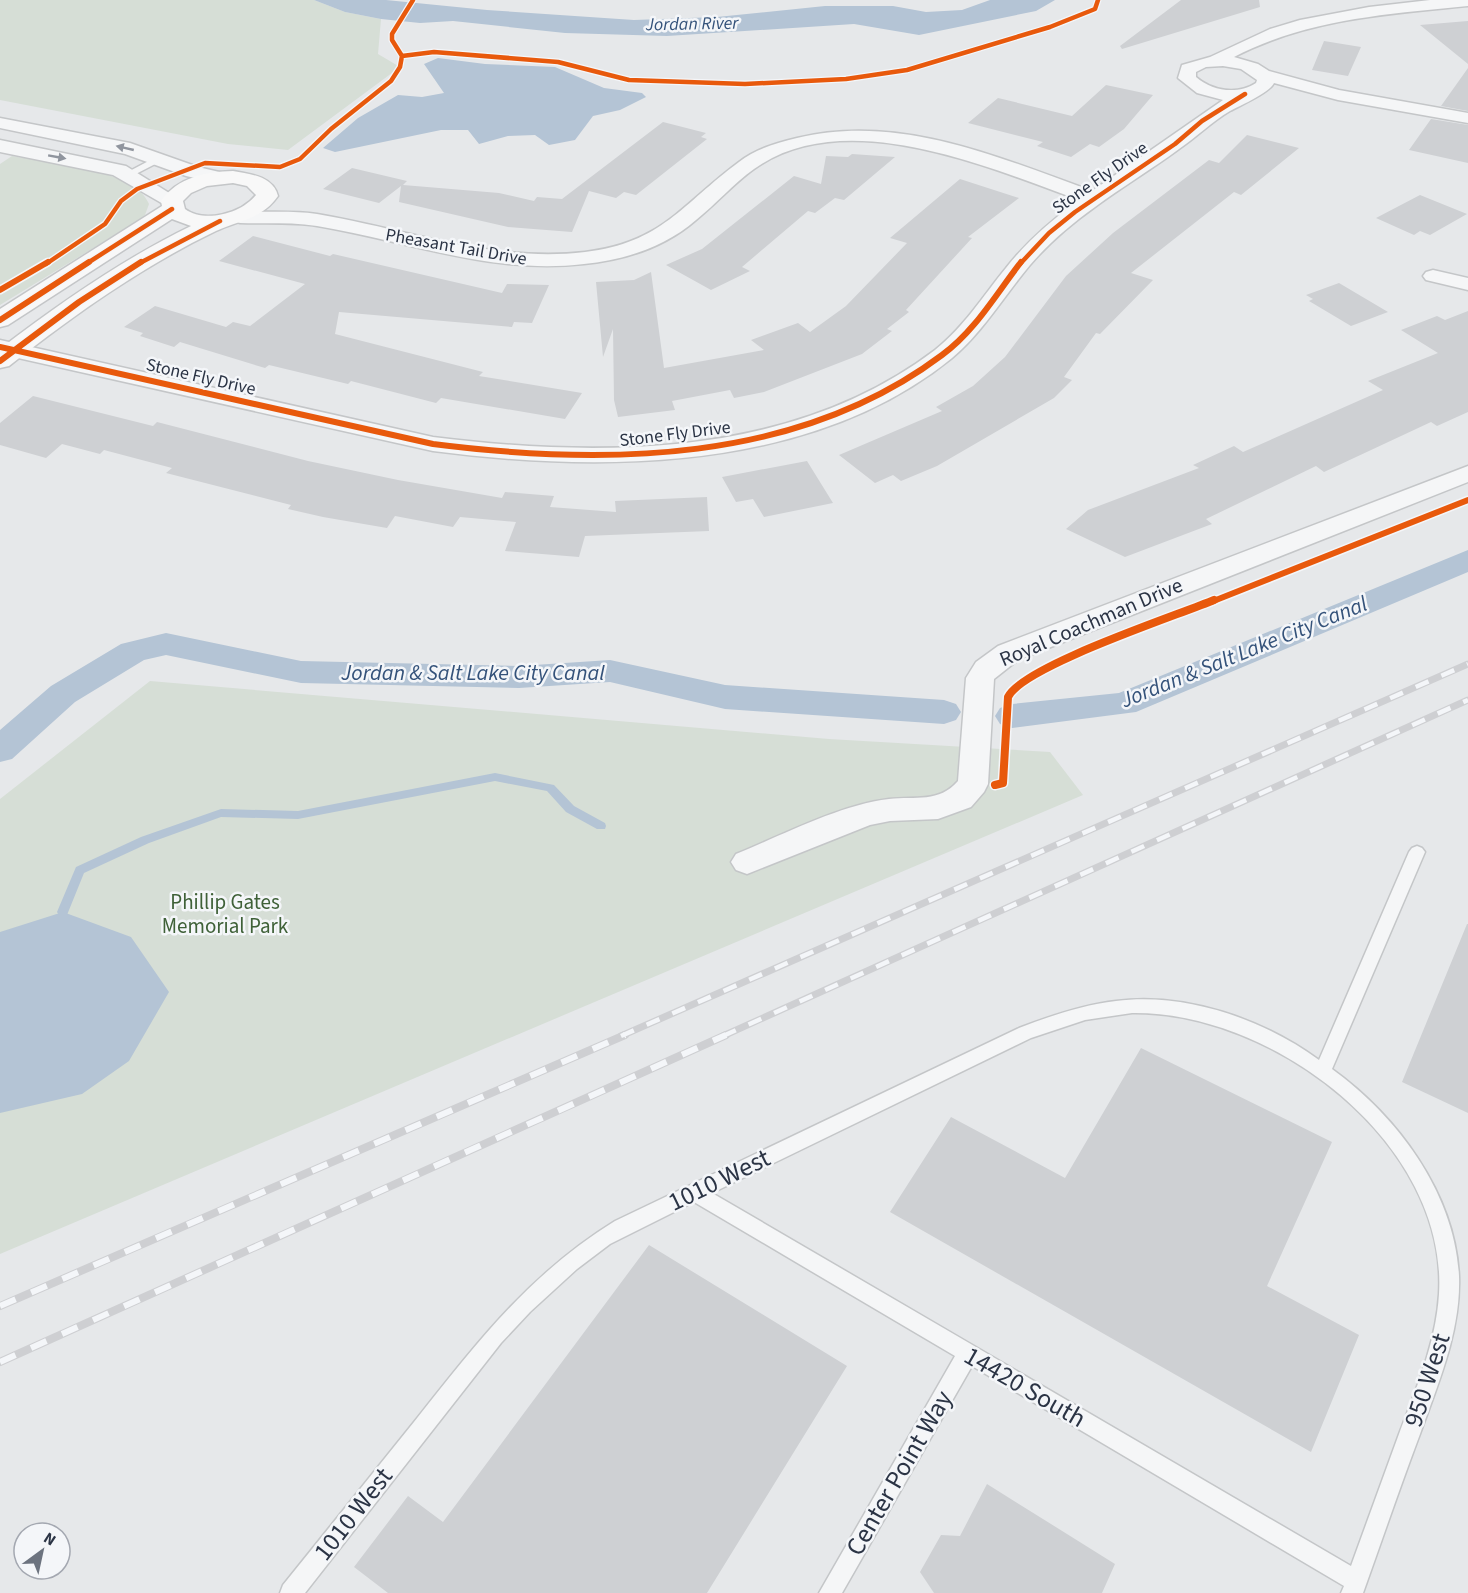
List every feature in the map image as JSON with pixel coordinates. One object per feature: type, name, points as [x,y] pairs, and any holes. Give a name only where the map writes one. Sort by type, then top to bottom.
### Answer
[{"type":"street","points":[[1338,95],[1221,94],[1199,88],[1187,78],[1188,69],[1214,61],[1236,47],[1253,42],[1269,33],[1317,19],[1468,1]]},
{"type":"street","points":[[1250,93],[1266,82],[1258,71],[1253,42]]},
{"type":"street","points":[[1214,61],[1258,71],[1338,95],[1468,118]]},
{"type":"street","points":[[1199,88],[1200,109],[1204,119]]},
{"type":"street","name":"Stone Fly Drive","points":[[5,353],[422,442],[472,450],[597,458],[688,450],[765,436],[800,426],[867,400],[920,371],[960,341],[1011,274],[1038,243],[1095,199],[1183,138],[1204,119],[1250,93]]},
{"type":"street","points":[[0,123],[115,145],[160,158],[193,172],[221,178],[254,181],[266,191],[267,196],[259,208],[171,244],[72,306],[5,353]]},
{"type":"street","name":"Pheasant Tail Drive","points":[[230,219],[314,219],[505,258],[541,261],[584,259],[627,250],[671,231],[738,172],[761,156],[793,144],[850,136],[892,136],[932,142],[1095,199]]},
{"type":"street","points":[[0,146],[108,166],[129,174],[190,220],[230,219]]},
{"type":"street","points":[[0,320],[172,205],[184,188],[221,178]]},
{"type":"street","name":"Pheasant Tail Drive","points":[[267,196],[314,219]]},
{"type":"street","points":[[1433,276],[1468,284]]},
{"type":"street","name":"Royal Coachman Drive","points":[[747,862],[865,814],[938,808],[960,799],[973,784],[980,678],[986,669],[1008,653],[1468,473]]},
{"type":"lane","points":[[129,174],[160,158]]},
{"type":"lane","points":[[1323,1070],[1417,852]]},
{"type":"lane","name":"1010 West","points":[[291,1593],[463,1374],[525,1302],[590,1245],[622,1227],[1025,1033],[1085,1013],[1147,1006],[1186,1011],[1247,1029],[1280,1043]]},
{"type":"lane","name":"950 West","points":[[1280,1043],[1323,1070],[1368,1109],[1408,1160],[1436,1214],[1445,1244],[1449,1273],[1445,1330],[1437,1359],[1354,1587]]},
{"type":"lane","name":"14420 South","points":[[694,1192],[968,1353],[1354,1587]]},
{"type":"lane","name":"Center Point Way","points":[[830,1593],[968,1353]]},
{"type":"green space","points":[[0,0],[314,0],[345,12],[381,19],[378,54],[400,67],[288,150],[228,144],[0,100]]},
{"type":"green space","points":[[12,156],[88,169],[108,175],[141,192],[149,204],[145,215],[136,222],[0,305],[0,164]]},
{"type":"green space","name":"Phillip Gates Memorial Park","points":[[150,681],[829,739],[1050,752],[1083,795],[0,1254],[0,799]]},
{"type":"water","name":"Jordan River","points":[[314,0],[386,0],[487,10],[634,20],[717,17],[825,6],[893,6],[926,12],[962,10],[990,0],[1055,0],[1036,11],[919,35],[854,24],[667,36],[565,33],[453,21],[420,23],[345,12]]},
{"type":"water","points":[[438,58],[485,64],[555,67],[604,88],[642,93],[646,97],[620,110],[593,116],[575,140],[549,145],[535,135],[508,136],[479,144],[468,130],[441,130],[335,152],[323,148],[358,118],[398,95],[422,97],[444,93],[424,64]]},
{"type":"water","points":[[63,912],[131,937],[169,992],[129,1061],[82,1094],[0,1113],[0,932]]},
{"type":"building","points":[[1181,0],[1259,0],[1260,7],[1122,49],[1120,46]]},
{"type":"building","points":[[1468,21],[1468,64],[1420,25]]},
{"type":"building","points":[[1324,41],[1361,47],[1348,76],[1312,70]]},
{"type":"building","points":[[1468,68],[1468,111],[1441,106]]},
{"type":"building","points":[[1106,85],[1153,95],[1124,129],[1099,147],[1090,144],[1071,157],[1037,146],[1043,142],[968,123],[998,98],[1072,116]]},
{"type":"building","points":[[1431,119],[1468,125],[1468,163],[1409,150]]},
{"type":"building","points":[[663,122],[706,133],[701,137],[707,139],[636,195],[624,192],[616,198],[589,191],[572,232],[508,227],[399,202],[401,186],[379,203],[323,189],[352,168],[407,181],[403,185],[499,193],[534,201],[537,197],[562,199]]},
{"type":"building","points":[[1247,135],[1299,148],[1241,195],[1234,192],[1131,273],[1153,280],[1100,334],[1096,333],[1064,377],[1072,380],[1054,398],[937,466],[901,481],[893,475],[875,483],[839,455],[942,411],[936,407],[973,386],[1005,357],[1066,276],[1113,233],[1209,160],[1219,163]]},
{"type":"building","points":[[852,154],[895,157],[844,200],[835,198],[815,213],[808,211],[742,267],[750,271],[711,290],[666,265],[702,249],[794,176],[821,184],[826,156],[848,157]]},
{"type":"building","points":[[960,179],[1019,198],[968,237],[972,238],[906,310],[909,312],[887,329],[892,331],[862,354],[764,392],[734,398],[730,390],[672,401],[675,410],[618,417],[614,400],[613,329],[603,357],[596,282],[634,280],[651,272],[664,368],[764,350],[751,340],[798,323],[810,332],[846,306],[907,243],[890,238]]},
{"type":"building","points":[[1420,195],[1467,214],[1430,235],[1420,231],[1414,235],[1376,218]]},
{"type":"building","points":[[253,236],[330,256],[333,254],[502,293],[507,284],[549,285],[532,323],[514,322],[512,327],[339,312],[335,334],[483,372],[479,376],[582,393],[565,419],[441,398],[436,403],[351,381],[348,384],[269,365],[265,368],[180,342],[174,347],[140,336],[143,333],[124,327],[155,306],[226,327],[233,322],[250,326],[305,284],[219,261]]},
{"type":"building","points":[[1339,283],[1388,312],[1351,326],[1309,301],[1313,299],[1306,295]]},
{"type":"building","points":[[1468,311],[1468,412],[1437,426],[1431,422],[1324,472],[1316,466],[1206,519],[1212,524],[1125,557],[1066,529],[1088,510],[1199,468],[1193,465],[1234,446],[1243,452],[1383,390],[1368,381],[1438,353],[1401,330],[1437,316],[1445,320]]},
{"type":"building","points":[[33,396],[153,426],[157,422],[308,461],[398,480],[502,498],[505,492],[554,496],[550,507],[616,512],[615,501],[707,497],[709,531],[585,536],[579,557],[505,551],[516,522],[460,517],[453,527],[395,516],[387,528],[323,517],[288,509],[291,505],[166,473],[172,468],[104,450],[100,454],[62,444],[46,458],[0,445],[0,423]]},
{"type":"building","points":[[807,461],[833,503],[764,517],[753,499],[736,502],[722,477]]},
{"type":"building","points":[[1468,924],[1468,1113],[1402,1082]]},
{"type":"building","points":[[1141,1048],[1332,1142],[1267,1286],[1359,1335],[1311,1452],[890,1212],[951,1117],[1065,1178]]},
{"type":"building","points":[[649,1245],[847,1366],[707,1593],[388,1593],[354,1567],[408,1496],[443,1522]]},
{"type":"building","points":[[987,1484],[1115,1564],[1102,1593],[934,1593],[920,1572],[941,1535],[960,1536]]},
{"type":"waterway","name":"Jordan & Salt Lake City Canal","points":[[1012,716],[1124,704],[1468,560]]},
{"type":"waterway","name":"Jordan & Salt Lake City Canal","points":[[0,750],[63,694],[133,652],[166,644],[301,672],[519,677],[610,671],[725,697],[944,712]]},
{"type":"waterway","points":[[63,912],[80,870],[145,840],[221,813],[298,815],[495,777],[550,788],[570,809],[601,826]]},
{"type":"railway","points":[[621,1036],[1468,664]]},
{"type":"railway","points":[[723,1036],[1468,700]]},
{"type":"railway","points":[[0,1306],[625,1035]]},
{"type":"railway","points":[[0,1362],[726,1035]]},
{"type":"cycle path","points":[[0,290],[44,265],[105,224],[121,201],[137,189],[205,163],[280,167],[300,159],[331,129],[391,81],[400,67],[402,56],[392,40],[392,34],[413,0]]},
{"type":"cycle path","points":[[402,56],[434,52],[558,62],[629,80],[745,84],[846,79],[907,70],[1050,27],[1095,9],[1098,0]]},
{"type":"cycle path","points":[[0,347],[433,444],[496,452],[562,456],[630,455],[698,449],[765,437],[829,417],[888,390],[942,355],[968,330],[1024,259],[1049,233],[1089,202],[1175,144],[1202,121],[1245,94]]},
{"type":"cycle path","points":[[0,320],[172,209]]},
{"type":"cycle path","points":[[0,361],[52,321],[106,284],[162,250],[220,221]]},
{"type":"cycle path","points":[[995,785],[1003,783],[1008,697],[1012,689],[1054,664],[1468,500]]}]
